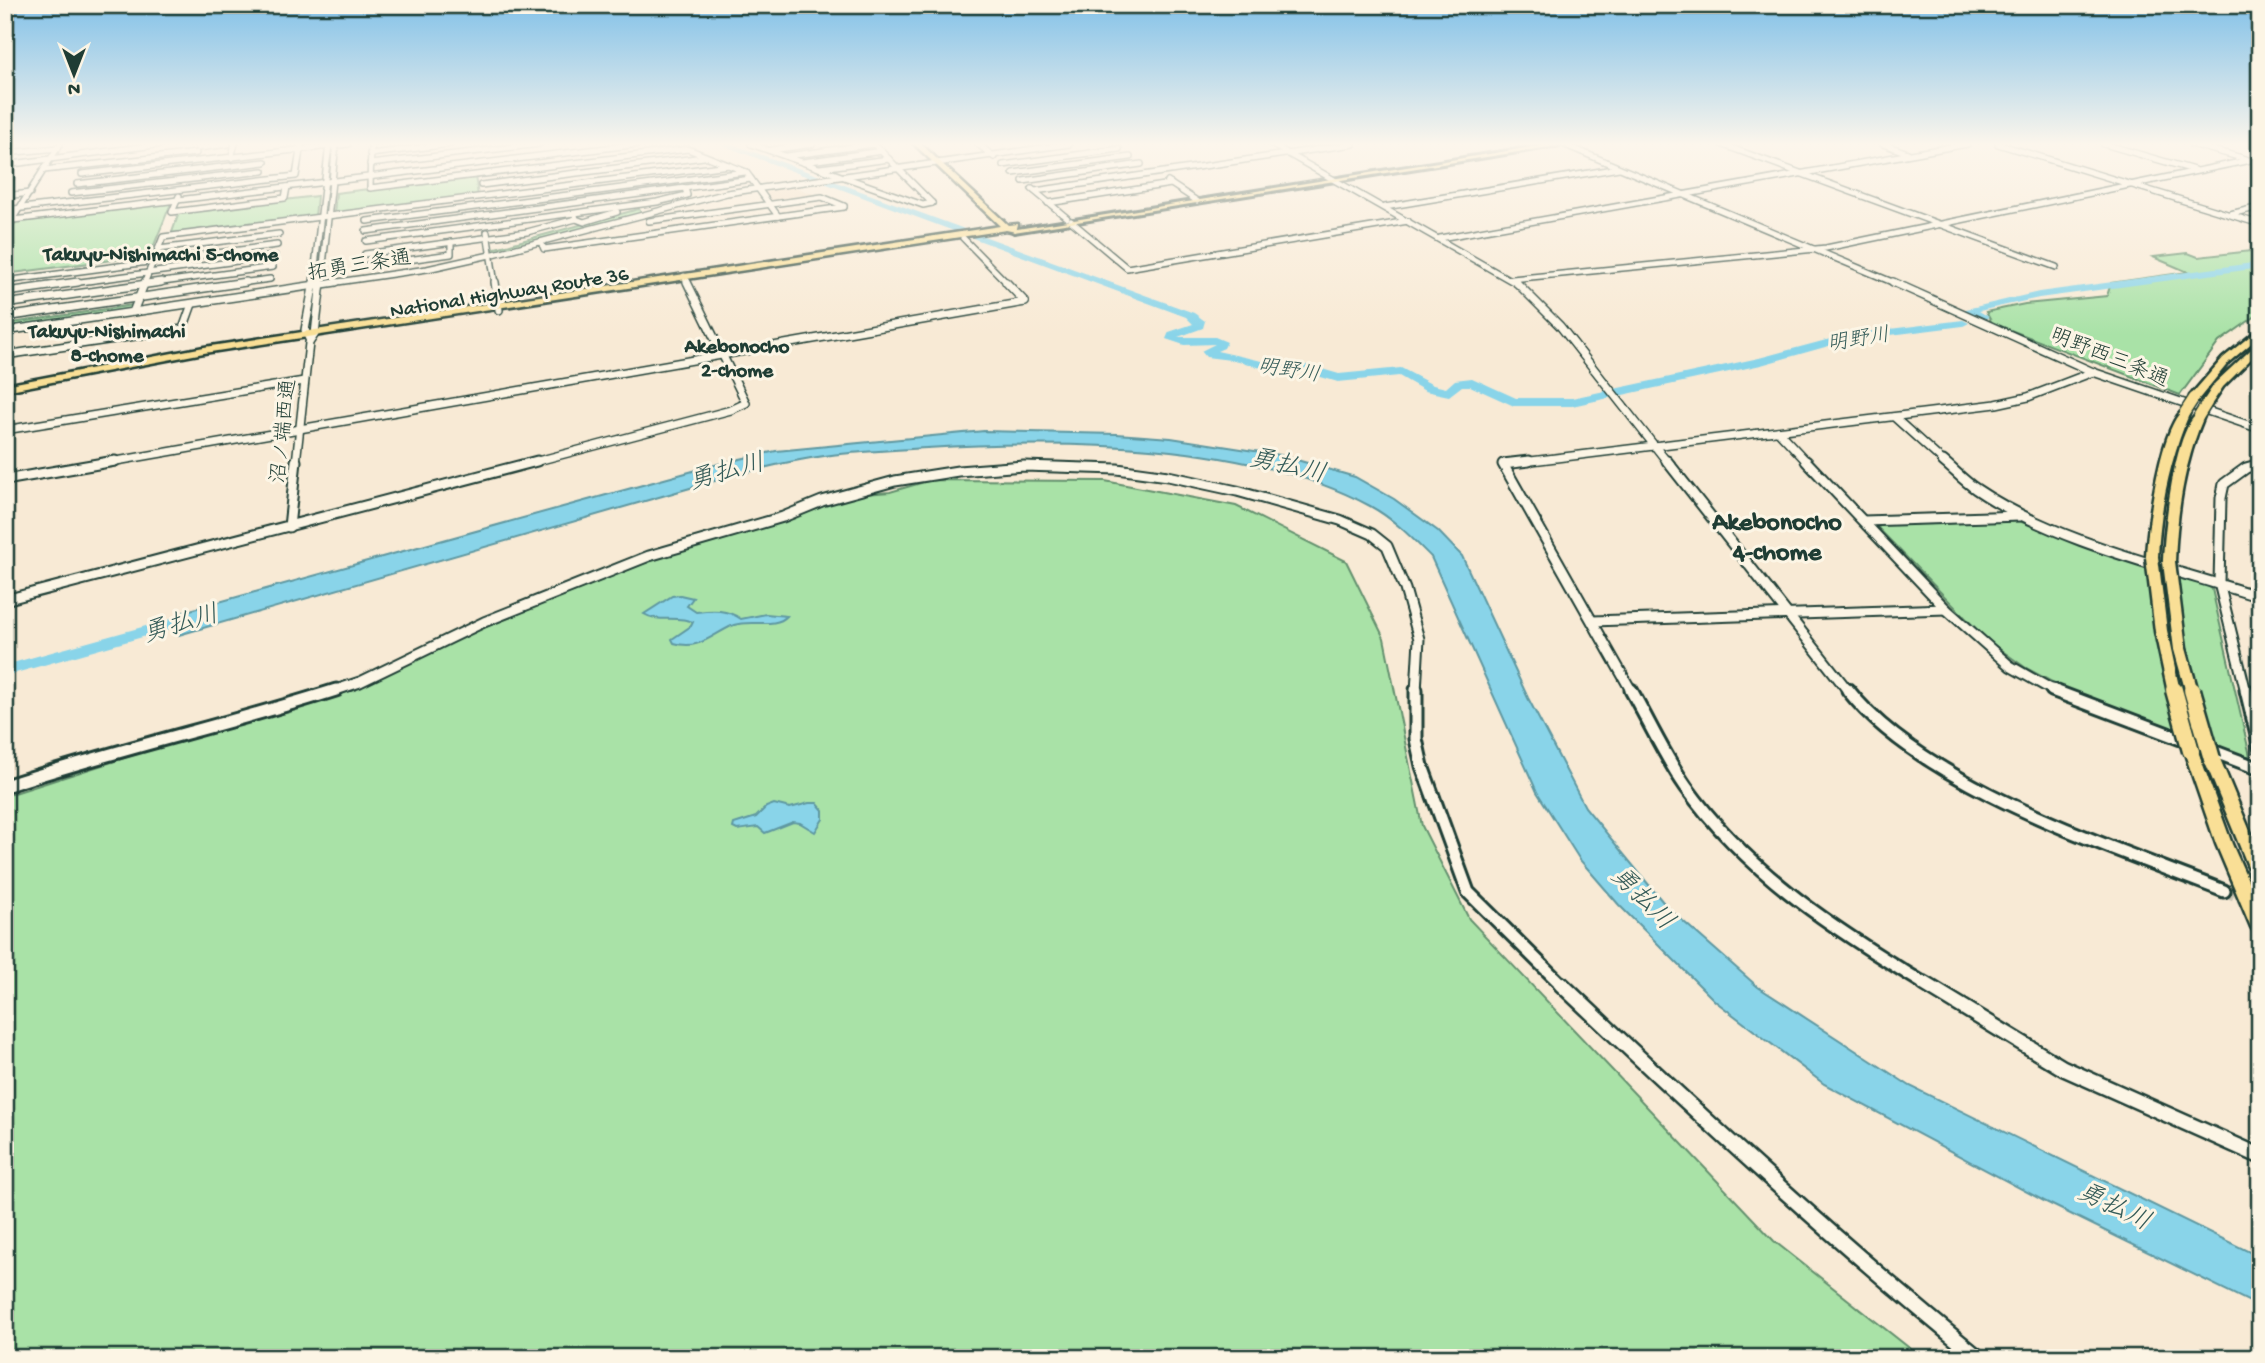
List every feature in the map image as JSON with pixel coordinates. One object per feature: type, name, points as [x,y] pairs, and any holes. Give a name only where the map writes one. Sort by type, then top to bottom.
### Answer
[{"type":"highway","points":[[990,208],[1012,228]]},
{"type":"highway","name":"National Highway Route 36","points":[[5,391],[310,336],[1012,228]]},
{"type":"highway","points":[[2260,331],[2226,360],[2185,412],[2162,471],[2152,517],[2152,557],[2162,643],[2173,694],[2190,751],[2224,844],[2260,927]]},
{"type":"highway","points":[[2260,344],[2219,384],[2199,416],[2177,475],[2169,520],[2169,562],[2180,649],[2212,759],[2260,876]]},
{"type":"main road","points":[[1012,228],[1146,208]]},
{"type":"street","points":[[5,231],[20,208]]},
{"type":"street","points":[[5,210],[23,208]]},
{"type":"street","points":[[5,221],[115,208]]},
{"type":"street","points":[[174,208],[172,212],[207,208]]},
{"type":"street","name":"沼ノ端西通","points":[[289,527],[313,287],[325,208]]},
{"type":"street","points":[[133,312],[163,237],[393,208]]},
{"type":"street","points":[[367,221],[471,208]]},
{"type":"street","points":[[484,208],[498,308]]},
{"type":"street","points":[[366,231],[541,208]]},
{"type":"street","points":[[366,241],[575,216],[618,208]]},
{"type":"street","points":[[643,208],[654,234]]},
{"type":"street","name":"拓勇三条通","points":[[5,331],[364,279],[490,255],[669,208]]},
{"type":"street","points":[[649,221],[750,208]]},
{"type":"street","points":[[772,208],[778,216]]},
{"type":"street","points":[[541,242],[544,250],[833,208]]},
{"type":"street","points":[[1055,208],[1127,268],[1408,221]]},
{"type":"street","points":[[1385,208],[1512,279],[1560,326],[1858,703],[1924,755],[2016,806],[2224,891]]},
{"type":"street","points":[[1440,238],[1612,208]]},
{"type":"street","name":"明野西三条通","points":[[1721,208],[2093,372],[2260,429]]},
{"type":"street","name":"明野西三条通","points":[[1724,208],[1826,248],[1950,308]]},
{"type":"street","points":[[1893,208],[2056,267]]},
{"type":"street","points":[[1512,279],[1826,248],[2024,208]]},
{"type":"street","points":[[2209,208],[2260,223]]},
{"type":"street","points":[[2230,214],[2260,208]]},
{"type":"street","points":[[364,279],[367,211]]},
{"type":"street","points":[[365,254],[527,232],[575,216]]},
{"type":"street","name":"沼ノ端西通","points":[[310,336],[321,286],[324,217]]},
{"type":"street","points":[[268,293],[281,222]]},
{"type":"street","points":[[159,249],[279,234]]},
{"type":"street","points":[[5,480],[1026,302],[970,235]]},
{"type":"street","points":[[364,266],[451,254],[451,242]]},
{"type":"street","points":[[5,281],[277,245]]},
{"type":"street","points":[[6,294],[275,256]]},
{"type":"street","points":[[5,304],[273,267]]},
{"type":"street","points":[[5,317],[270,279]]},
{"type":"street","points":[[5,600],[731,410],[746,403],[685,279]]},
{"type":"street","points":[[6,294],[14,280]]},
{"type":"street","points":[[5,355],[183,329],[192,304]]},
{"type":"street","points":[[2093,372],[2028,397],[1996,404],[1503,464],[1686,787],[1732,842],[1775,882],[1843,934],[2063,1068],[2260,1156]]},
{"type":"street","points":[[5,430],[304,381]]},
{"type":"street","points":[[1894,417],[1974,488],[2021,516],[2072,537],[2260,597]]},
{"type":"street","points":[[1778,431],[1946,609],[2010,666],[2052,690],[2260,769]]},
{"type":"street","points":[[2260,464],[2246,468],[2224,484],[2221,498],[2219,583],[2260,748]]},
{"type":"street","points":[[5,786],[87,758],[286,706],[360,682],[484,621],[591,577],[649,556],[895,481],[958,471],[1024,466],[1116,469],[1168,476],[1237,491],[1340,520],[1372,534],[1387,546],[1405,589],[1419,639],[1416,667],[1416,740],[1422,765],[1468,892],[1506,932],[1724,1139],[1893,1288],[1979,1358]]},
{"type":"street","points":[[1864,521],[2021,516]]},
{"type":"street","points":[[1593,621],[1946,609]]},
{"type":"green space","points":[[133,208],[169,208],[150,255],[5,274],[5,239],[16,222]]},
{"type":"green space","points":[[223,208],[316,208],[315,217],[171,235],[179,213]]},
{"type":"green space","points":[[335,208],[385,208],[334,214]]},
{"type":"green space","points":[[639,209],[641,213],[493,252],[492,249]]},
{"type":"green space","points":[[2260,250],[2260,313],[2219,342],[2180,395],[1992,323],[1986,312],[2025,304],[2107,296],[2111,283],[2188,272],[2153,257],[2188,253],[2198,257]]},
{"type":"green space","points":[[133,305],[131,310],[5,329],[5,324]]},
{"type":"green space","points":[[931,480],[1105,481],[1236,506],[1346,561],[1384,638],[1422,826],[1469,919],[1774,1241],[1922,1358],[5,1358],[5,796],[297,703],[682,548],[853,495],[890,492]]},
{"type":"green space","points":[[2014,519],[2075,543],[2201,582],[2212,589],[2250,756],[2241,756],[2074,694],[2026,668],[1987,640],[1878,528],[1881,524]]},
{"type":"water","points":[[984,431],[1171,438],[1280,455],[1355,477],[1394,499],[1438,531],[1462,556],[1528,698],[1585,807],[1667,907],[1758,987],[1910,1086],[2260,1257],[2260,1307],[2044,1201],[1824,1084],[1715,1001],[1619,905],[1580,860],[1537,792],[1431,557],[1379,511],[1321,484],[1268,468],[1211,457],[1095,445],[980,445],[831,455],[783,463],[732,476],[179,635],[179,613],[722,463],[776,451]]},
{"type":"water","points":[[672,596],[693,598],[687,606],[696,612],[720,611],[741,619],[766,614],[787,616],[776,622],[741,623],[699,643],[683,645],[674,643],[672,639],[693,622],[655,618],[644,614]]},
{"type":"water","points":[[817,803],[823,810],[823,819],[815,832],[793,822],[765,833],[758,827],[737,830],[733,828],[734,824],[756,817],[766,807],[774,804],[790,808]]},
{"type":"waterway","name":"明野川","points":[[897,208],[1190,315],[1199,321],[1199,326],[1173,334],[1172,339],[1184,342],[1221,342],[1220,346],[1207,351],[1210,354],[1240,358],[1270,367],[1308,369],[1338,378],[1401,372],[1429,388],[1449,392],[1459,383],[1472,382],[1514,402],[1572,402],[1761,361],[1849,337],[1963,323]]},
{"type":"waterway","name":"明野川","points":[[1980,318],[1983,317],[1968,310],[2039,295],[2260,265]]},
{"type":"waterway","name":"勇払川","points":[[5,671],[200,616]]},
{"type":"tunnel","points":[[2224,891],[2260,906]]},
{"type":"district","name":"Takuyu-Nishimachi 5-chome","points":[[161,253]]},
{"type":"district","name":"Takuyu-Nishimachi 8-chome","points":[[107,342]]},
{"type":"district","name":"Akebonocho 2-chome","points":[[737,357]]},
{"type":"district","name":"Akebonocho 4-chome","points":[[1777,535]]}]
